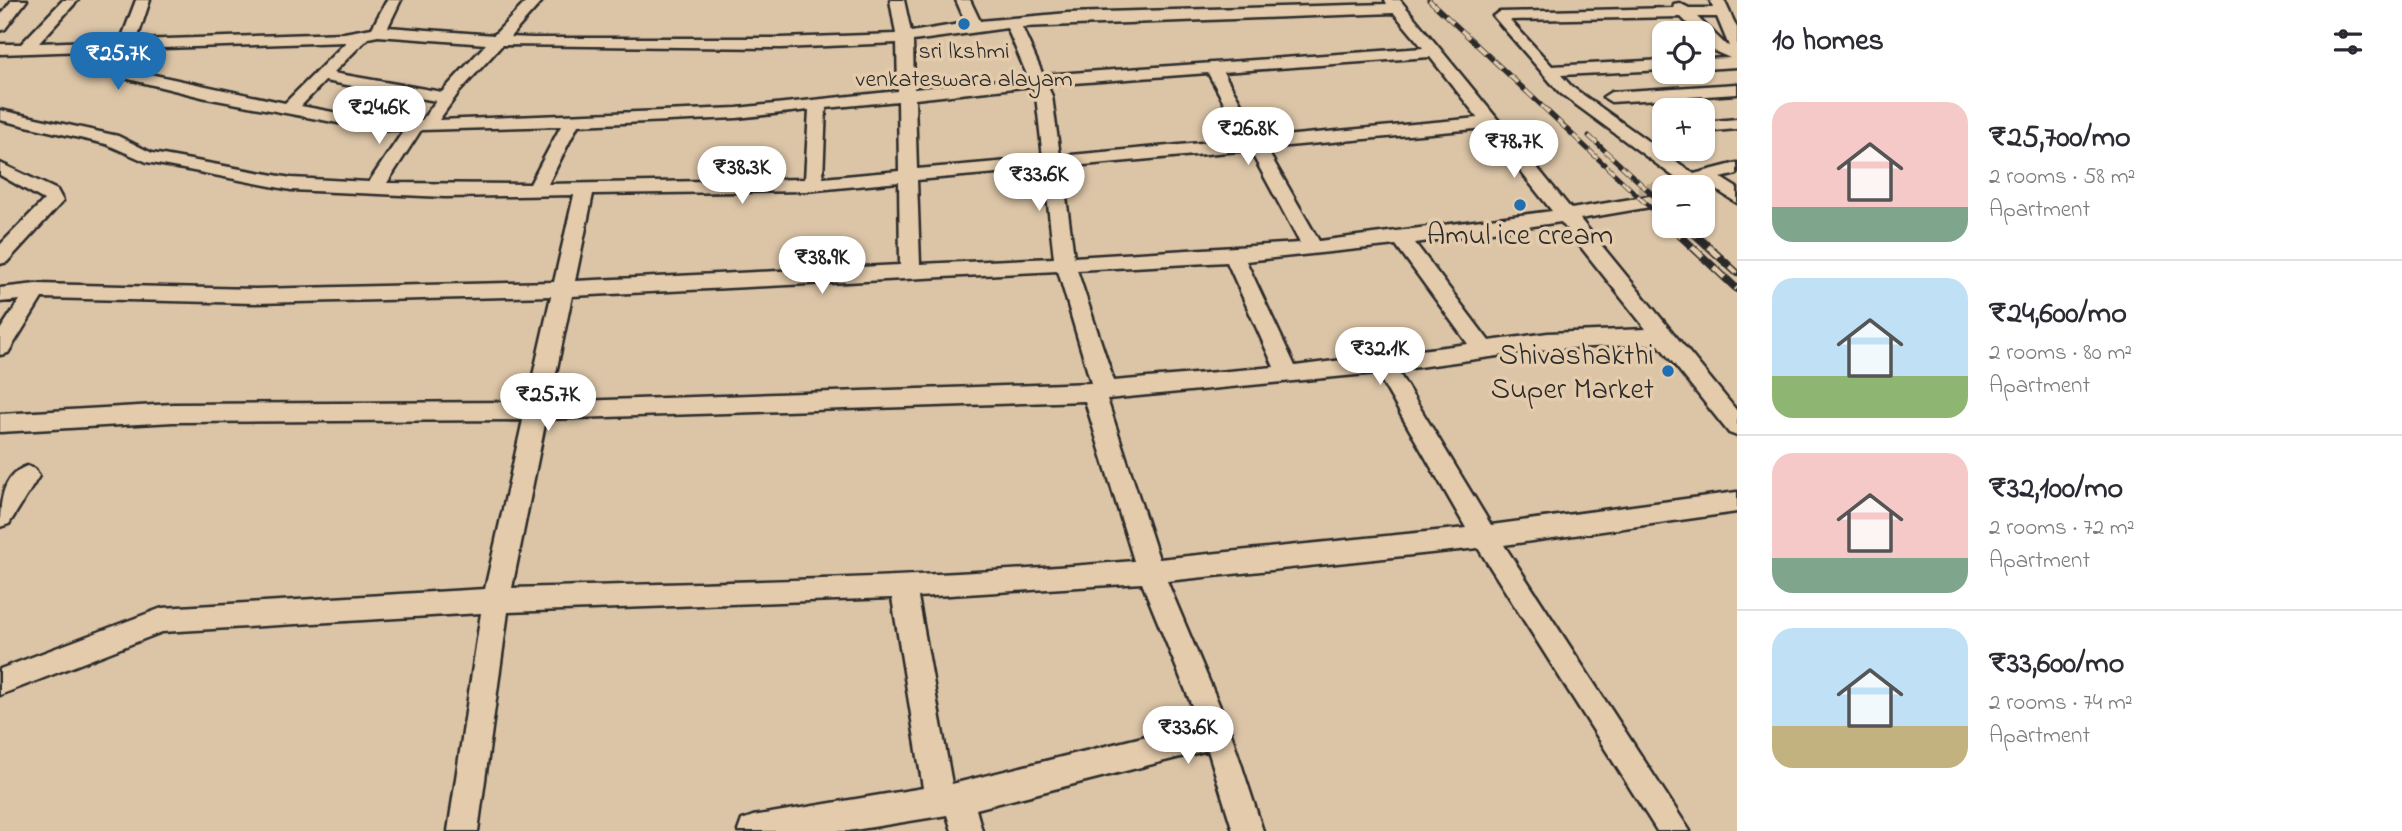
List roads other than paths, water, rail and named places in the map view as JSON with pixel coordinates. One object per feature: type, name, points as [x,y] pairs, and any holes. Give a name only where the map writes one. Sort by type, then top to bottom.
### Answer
[{"type":"street","points":[[0,26],[20,0]]},
{"type":"street","points":[[26,48],[71,0]]},
{"type":"street","points":[[143,0],[127,46],[106,69],[206,93],[375,125],[737,113],[1039,80],[1435,52]]},
{"type":"street","points":[[290,107],[371,32],[394,0]]},
{"type":"street","points":[[374,188],[422,125],[536,0]]},
{"type":"street","points":[[897,0],[905,38],[904,95],[910,271]]},
{"type":"street","points":[[963,0],[975,26]]},
{"type":"street","points":[[1060,0],[1068,18]]},
{"type":"street","points":[[1672,0],[1720,48],[1737,55]]},
{"type":"street","points":[[0,49],[344,38],[371,32],[498,41],[704,44],[905,38],[975,26],[1166,6],[1395,4],[1737,427]]},
{"type":"street","points":[[1691,175],[1576,97],[1547,71],[1500,16],[1725,13],[1737,46]]},
{"type":"street","points":[[1012,22],[1039,80],[1054,161],[1065,264],[1150,571],[1217,733],[1248,831]]},
{"type":"street","points":[[1715,63],[1737,62]]},
{"type":"street","points":[[1547,71],[1652,66]]},
{"type":"street","points":[[1213,68],[1257,142],[1313,248]]},
{"type":"street","points":[[321,76],[447,98]]},
{"type":"street","points":[[1611,97],[1737,89]]},
{"type":"street","points":[[814,184],[818,104]]},
{"type":"street","points":[[0,115],[112,140],[160,159],[291,184],[536,191],[814,184],[1492,122]]},
{"type":"street","points":[[536,191],[548,163],[574,118]]},
{"type":"street","points":[[1715,126],[1737,124]]},
{"type":"street","points":[[0,168],[50,194],[54,201],[0,257]]},
{"type":"street","points":[[1715,179],[1737,168]]},
{"type":"street","points":[[1715,182],[1737,178]]},
{"type":"street","points":[[1715,188],[1737,197]]},
{"type":"street","points":[[463,831],[496,600],[584,191]]},
{"type":"street","points":[[0,295],[36,291],[255,296],[564,289],[1234,256],[1567,216],[1602,210],[1652,194]]},
{"type":"street","points":[[1401,238],[1484,350]]},
{"type":"street","points":[[1234,256],[1288,374]]},
{"type":"street","points":[[0,347],[36,291]]},
{"type":"street","points":[[0,424],[173,413],[535,411],[1100,391],[1383,365],[1548,341],[1664,336]]},
{"type":"street","points":[[1383,365],[1484,536],[1675,831]]},
{"type":"street","points":[[0,517],[27,476]]},
{"type":"street","points":[[0,682],[162,620],[496,600],[903,586],[1150,571],[1273,561],[1737,502]]},
{"type":"street","points":[[903,586],[949,799],[967,831]]},
{"type":"street","points":[[752,831],[949,799],[1217,733]]},
{"type":"tunnel","points":[[1639,194],[1652,191]]},
{"type":"railway","points":[[1429,0],[1652,209]]},
{"type":"railway","points":[[1589,136],[1652,194]]},
{"type":"railway","points":[[1683,238],[1737,289]]},
{"type":"railway","points":[[1699,238],[1737,273]]},
{"type":"place","name":"sri lkshmi venkateswara alayam","points":[[964,24]]},
{"type":"place","name":"Amul ice cream","points":[[1520,205]]},
{"type":"place","name":"Shivashakthi Super Market","points":[[1668,371]]}]
